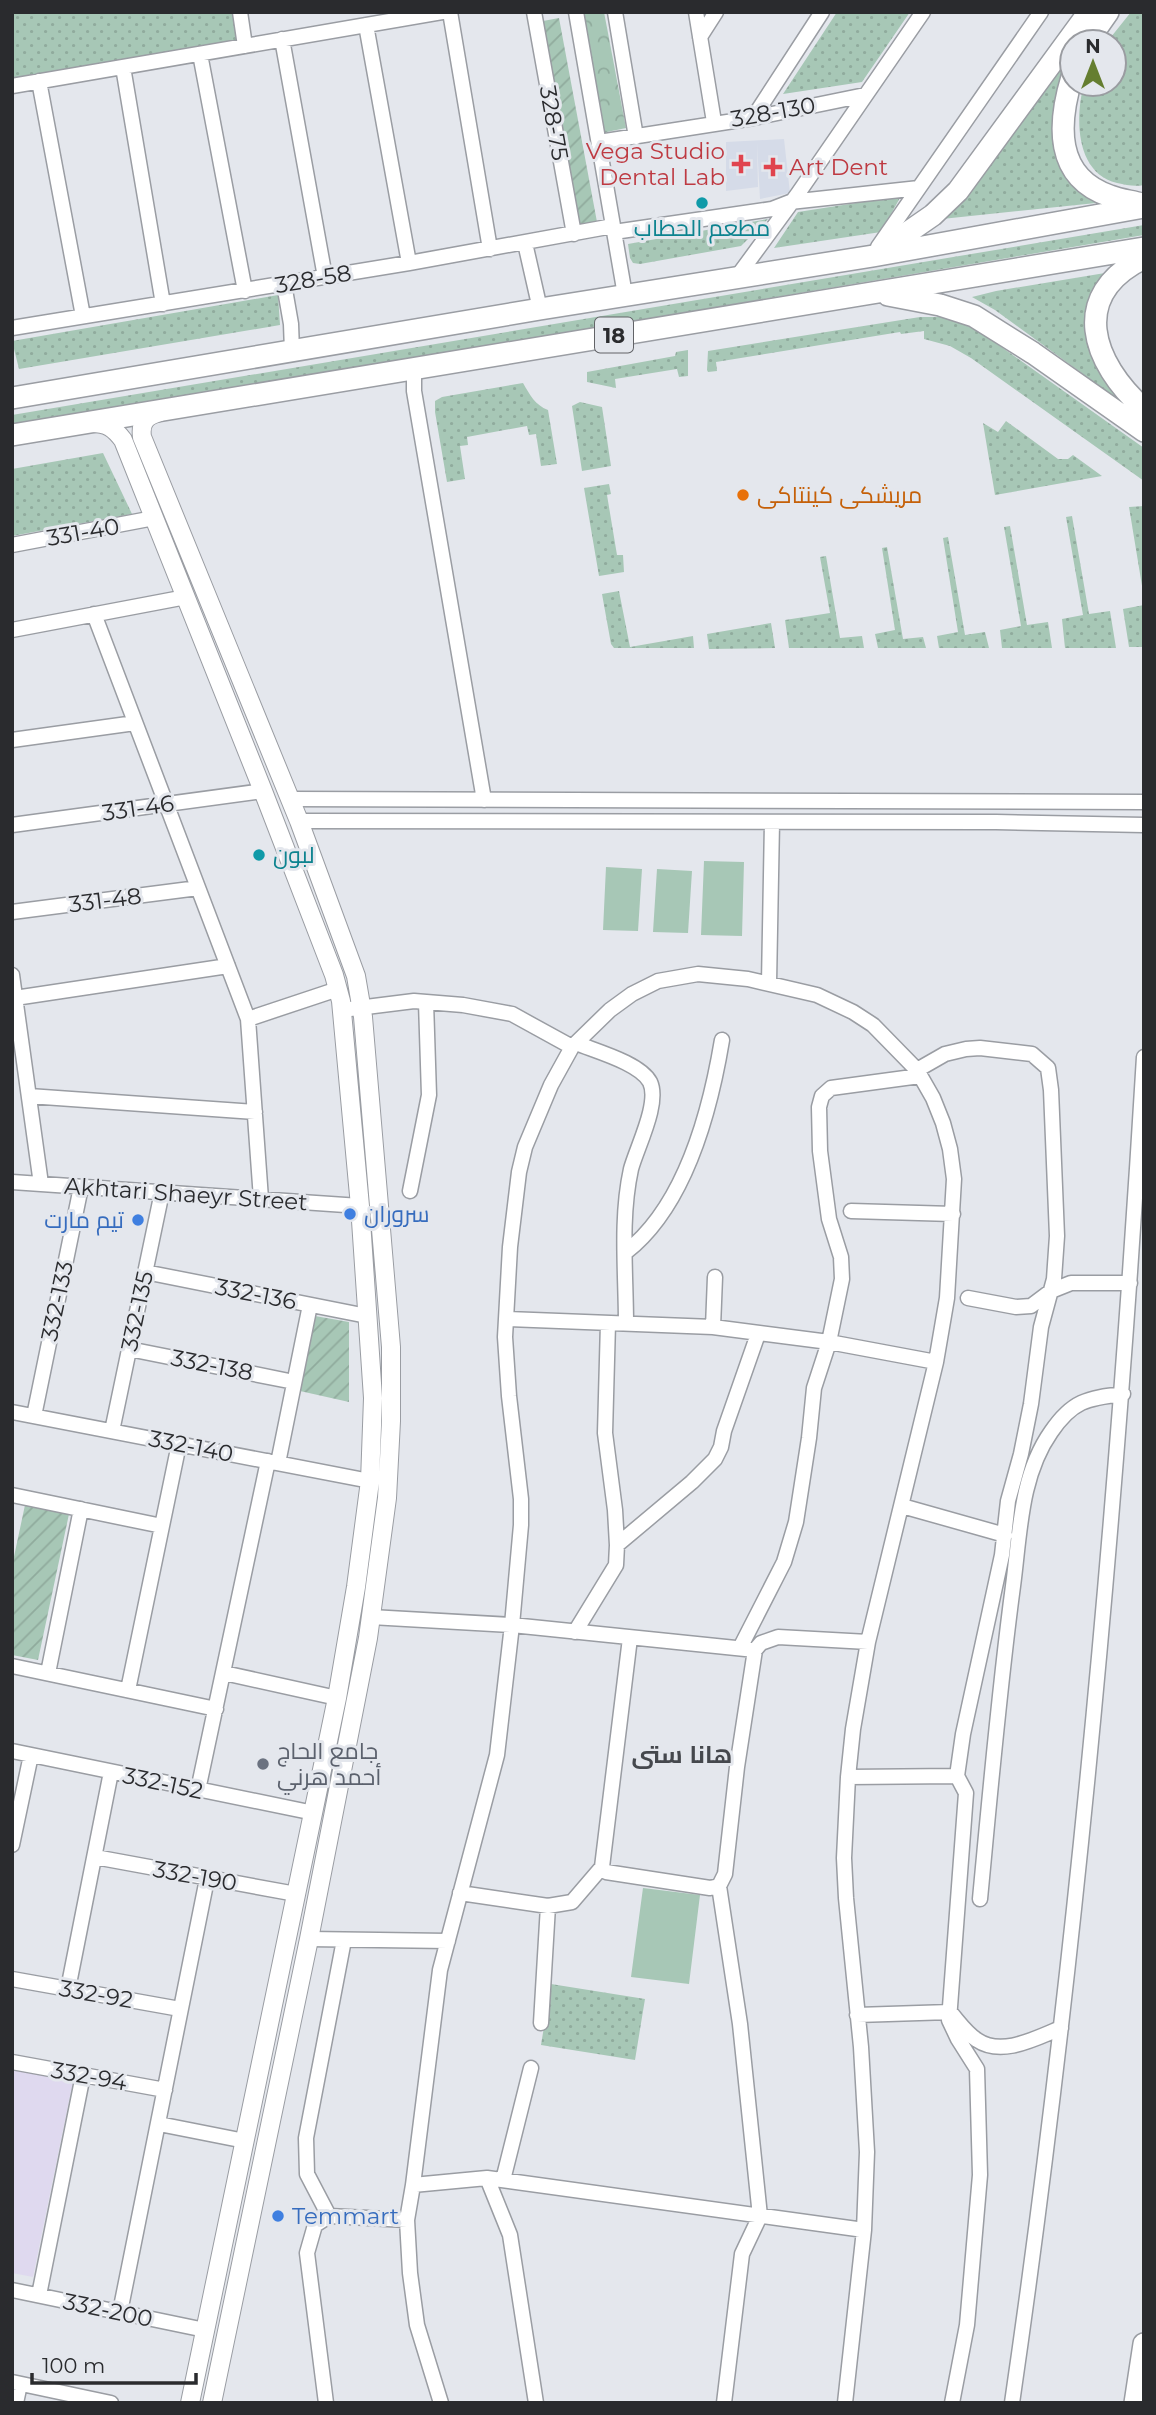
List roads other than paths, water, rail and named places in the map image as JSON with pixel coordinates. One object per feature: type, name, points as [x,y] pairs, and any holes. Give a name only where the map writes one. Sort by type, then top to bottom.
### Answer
[{"type":"highway","points":[[871,256],[933,215],[958,191],[1089,12]]},
{"type":"highway","points":[[1097,28],[1108,12]]},
{"type":"highway","points":[[1066,98],[1062,135],[1071,165],[1087,184],[1098,191],[1144,205]]},
{"type":"highway","name":"18","points":[[12,398],[737,276],[871,256],[1144,205]]},
{"type":"highway","name":"18","points":[[12,435],[1144,248]]},
{"type":"highway","points":[[1144,258],[1131,264],[1113,279],[1100,299],[1095,321],[1101,356],[1120,384],[1144,409]]},
{"type":"highway","points":[[865,293],[934,303],[974,316],[1033,353],[1144,431]]},
{"type":"highway","points":[[1135,2403],[1144,2344]]},
{"type":"main road","points":[[166,410],[146,418],[141,430],[289,799],[307,821],[356,975],[389,1311],[392,1384],[387,1498],[371,1617],[351,1733],[212,2403]]},
{"type":"main road","points":[[85,423],[109,425],[122,440],[263,791],[338,989],[360,1206],[373,1398],[370,1481],[337,1698],[190,2403]]},
{"type":"main road","points":[[146,498],[164,491]]},
{"type":"main road","points":[[278,1982],[298,1987]]},
{"type":"street","points":[[240,12],[245,46]]},
{"type":"street","points":[[12,86],[442,12]]},
{"type":"street","points":[[450,12],[490,249]]},
{"type":"street","name":"328-75","points":[[534,12],[574,234]]},
{"type":"street","points":[[576,12],[625,295]]},
{"type":"street","points":[[615,12],[636,137]]},
{"type":"street","points":[[696,12],[714,122]]},
{"type":"street","points":[[700,37],[716,12]]},
{"type":"street","points":[[753,118],[822,12]]},
{"type":"street","points":[[737,276],[923,12]]},
{"type":"street","points":[[871,256],[1041,12]]},
{"type":"street","points":[[366,25],[410,263]]},
{"type":"street","points":[[282,40],[326,277]]},
{"type":"street","points":[[200,54],[245,291]]},
{"type":"street","points":[[123,67],[163,304]]},
{"type":"street","points":[[39,81],[83,316]]},
{"type":"street","name":"328-130","points":[[598,142],[753,118],[864,95]]},
{"type":"street","name":"328-58","points":[[12,328],[574,234],[772,209],[790,202],[919,188]]},
{"type":"street","points":[[525,243],[540,309]]},
{"type":"street","points":[[284,284],[291,324],[292,351]]},
{"type":"street","points":[[414,368],[414,391],[484,800]]},
{"type":"street","name":"331-40","points":[[12,545],[154,518]]},
{"type":"street","points":[[12,630],[186,597]]},
{"type":"street","points":[[94,614],[248,1019],[261,1199]]},
{"type":"street","points":[[12,740],[135,723]]},
{"type":"street","name":"331-46","points":[[12,825],[263,791]]},
{"type":"street","points":[[289,799],[1144,802]]},
{"type":"street","points":[[312,799],[308,805],[307,821],[996,822],[1144,825]]},
{"type":"street","points":[[716,802],[716,822]]},
{"type":"street","points":[[769,983],[772,822]]},
{"type":"street","name":"331-48","points":[[12,912],[198,888]]},
{"type":"street","points":[[15,998],[228,966]]},
{"type":"street","points":[[12,975],[41,1184]]},
{"type":"street","points":[[441,2403],[417,2325],[407,2220],[435,1999],[497,1755],[512,1625],[521,1499],[506,1366],[506,1320],[510,1247],[522,1158],[534,1121],[574,1045],[624,1000],[658,981],[685,975],[710,975],[769,983],[817,995],[853,1012],[891,1041],[918,1073],[933,1098],[950,1149],[954,1179],[947,1298],[936,1362],[868,1643],[854,1718],[848,1777],[844,1858],[847,1925],[867,2129],[864,2230],[845,2403]]},
{"type":"street","points":[[248,1019],[338,989]]},
{"type":"street","points":[[342,1010],[398,1002],[426,1002],[463,1005],[512,1014],[574,1045],[642,1071],[651,1084],[651,1110],[641,1136],[626,1194],[626,1324]]},
{"type":"street","points":[[410,1191],[429,1095],[426,1002]]},
{"type":"street","points":[[626,1252],[653,1228],[672,1198],[700,1132],[717,1071],[722,1041]]},
{"type":"street","points":[[740,1648],[785,1562],[796,1522],[814,1388],[840,1290],[842,1268],[839,1246],[829,1219],[820,1151],[819,1107],[822,1096],[831,1088],[918,1073],[945,1054],[980,1048],[1032,1054],[1048,1068],[1057,1236],[1051,1291],[1039,1336],[1031,1404],[1008,1501],[1005,1535],[957,1776],[966,1793],[949,2020],[977,2069],[980,2175],[967,2325],[952,2403]]},
{"type":"street","points":[[1012,2403],[1061,2028],[1090,1770],[1123,1394],[1144,1057]]},
{"type":"street","points":[[29,1096],[255,1112]]},
{"type":"street","name":"Akhtari Shaeyr Street","points":[[12,1182],[360,1206]]},
{"type":"street","name":"332-133","points":[[34,1416],[81,1187]]},
{"type":"street","name":"332-135","points":[[112,1431],[162,1192]]},
{"type":"street","points":[[851,1211],[953,1214]]},
{"type":"street","name":"332-136","points":[[145,1272],[367,1316]]},
{"type":"street","points":[[713,1327],[715,1277]]},
{"type":"street","points":[[968,1298],[1016,1307],[1031,1306],[1051,1291],[1071,1283],[1130,1283]]},
{"type":"street","points":[[198,1790],[310,1305]]},
{"type":"street","points":[[506,1320],[713,1327],[828,1342],[936,1362]]},
{"type":"street","points":[[575,1632],[616,1564],[617,1545],[605,1433],[608,1323]]},
{"type":"street","points":[[617,1545],[692,1482],[715,1459],[758,1334]]},
{"type":"street","name":"332-138","points":[[129,1349],[294,1382]]},
{"type":"street","points":[[980,1899],[1004,1650],[1025,1496],[1035,1460],[1051,1431],[1073,1407],[1088,1398],[1123,1394]]},
{"type":"street","name":"332-140","points":[[12,1412],[370,1481]]},
{"type":"street","points":[[128,1690],[179,1444]]},
{"type":"street","points":[[12,1511],[14,1495],[162,1526]]},
{"type":"street","points":[[902,1506],[1005,1535]]},
{"type":"street","points":[[48,1673],[81,1509]]},
{"type":"street","points":[[371,1617],[512,1625],[755,1650]]},
{"type":"street","points":[[724,2403],[742,2254],[761,2216],[740,2024],[719,1886],[725,1874],[737,1766],[755,1650],[761,1643],[778,1637],[868,1643]]},
{"type":"street","points":[[460,1893],[548,1906],[572,1902],[601,1867],[630,1638]]},
{"type":"street","points":[[12,1666],[216,1709]]},
{"type":"street","points":[[224,1673],[337,1698]]},
{"type":"street","name":"332-152","points":[[12,1751],[314,1813]]},
{"type":"street","points":[[13,1840],[31,1755]]},
{"type":"street","points":[[68,1989],[111,1772]]},
{"type":"street","points":[[848,1777],[957,1776]]},
{"type":"street","name":"332-190","points":[[95,1857],[296,1894]]},
{"type":"street","points":[[601,1867],[606,1872],[624,1875],[710,1888],[719,1886]]},
{"type":"street","points":[[121,2312],[207,1879]]},
{"type":"street","points":[[541,2023],[548,1906]]},
{"type":"street","points":[[309,1939],[448,1941]]},
{"type":"street","points":[[329,2216],[307,2174],[306,2138],[344,1940]]},
{"type":"street","name":"332-92","points":[[12,1979],[180,2010]]},
{"type":"street","points":[[950,2012],[973,2038],[984,2044],[1002,2046],[1024,2043],[1061,2028]]},
{"type":"street","points":[[857,2015],[950,2012]]},
{"type":"street","name":"332-94","points":[[12,2062],[165,2090]]},
{"type":"street","points":[[503,2180],[531,2068]]},
{"type":"street","points":[[39,2295],[83,2075]]},
{"type":"street","points":[[159,2124],[245,2141]]},
{"type":"street","points":[[413,2185],[487,2178],[864,2230]]},
{"type":"street","points":[[487,2178],[510,2235],[536,2403]]},
{"type":"street","points":[[326,2403],[307,2253],[316,2225],[329,2216],[407,2220]]},
{"type":"street","name":"332-200","points":[[12,2290],[205,2330]]},
{"type":"street","points":[[16,2403],[16,2383],[104,2402]]},
{"type":"place","name":"Vega Studio Dental Lab","points":[[741,164]]},
{"type":"place","name":"Art Dent","points":[[773,167]]},
{"type":"place","name":"مطعم الحطاب","points":[[702,203]]},
{"type":"place","name":"مریشکی کینتاکی","points":[[743,495]]},
{"type":"place","name":"لبون","points":[[259,855]]},
{"type":"place","name":"سروران","points":[[350,1214]]},
{"type":"place","name":"تيم مارت","points":[[138,1220]]},
{"type":"place","name":"جامع الحاج أحمد هرني","points":[[263,1764]]},
{"type":"place","name":"Temmart","points":[[278,2216]]},
{"type":"district","name":"هانا ستى","points":[[682,1754]]}]
